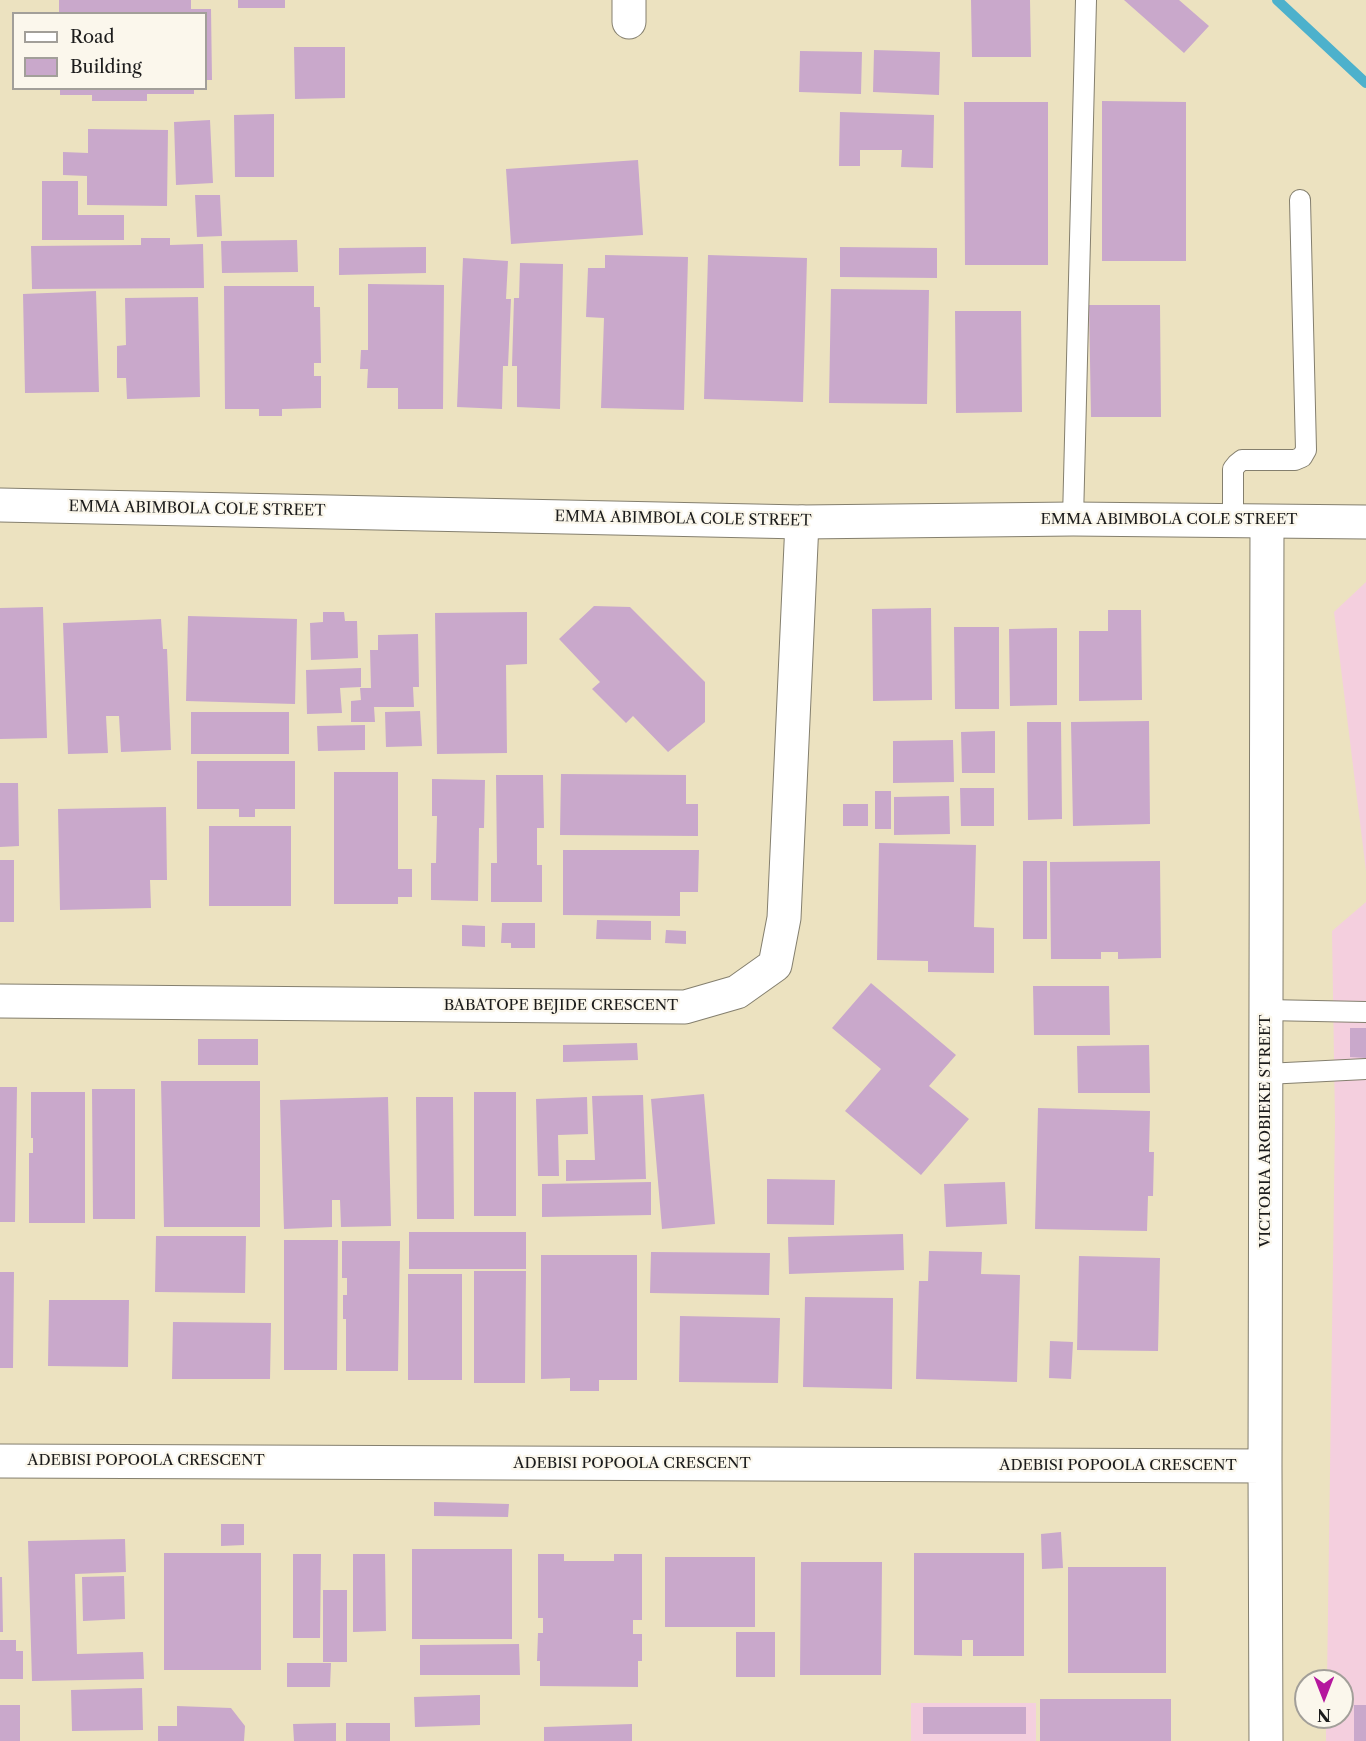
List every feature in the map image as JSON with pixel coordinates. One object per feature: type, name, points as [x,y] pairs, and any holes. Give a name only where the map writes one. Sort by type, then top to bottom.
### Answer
[{"type":"street","name":"EMMA ABIMBOLA COLE STREET","points":[[0,505],[802,522],[1072,519],[1366,522]]},
{"type":"street","name":"BABATOPE BEJIDE CRESCENT","points":[[0,1001],[685,1007],[737,992],[775,965],[784,918],[802,522]]},
{"type":"street","name":"VICTORIA AROBIEKE STREET","points":[[1266,1741],[1264,1466],[1267,522]]},
{"type":"street","name":"ADEBISI POPOOLA CRESCENT","points":[[0,1461],[1264,1466]]},
{"type":"lane","points":[[1072,519],[1086,0]]},
{"type":"lane","points":[[1233,521],[1233,470],[1237,464],[1242,460],[1295,460],[1302,457],[1306,450],[1300,200]]},
{"type":"lane","points":[[1266,1010],[1366,1012]]},
{"type":"lane","points":[[1266,1074],[1366,1069]]},
{"type":"shaded area","points":[[1366,582],[1366,871],[1334,612]]},
{"type":"shaded area","points":[[1366,902],[1366,1741],[1326,1741],[1326,1729],[1354,1729],[1354,1669],[1327,1669],[1335,1122],[1332,931]]},
{"type":"shaded area","points":[[911,1703],[1036,1703],[1036,1741],[911,1741]]},
{"type":"building","points":[[59,0],[191,0],[191,9],[211,9],[212,80],[207,80],[207,12],[59,12]]},
{"type":"building","points":[[238,0],[285,0],[285,8],[238,8]]},
{"type":"building","points":[[971,0],[1030,0],[1031,57],[972,57]]},
{"type":"building","points":[[1124,0],[1179,0],[1209,26],[1184,53]]},
{"type":"building","points":[[294,47],[345,47],[345,98],[295,99]]},
{"type":"building","points":[[874,50],[940,52],[939,95],[873,92]]},
{"type":"building","points":[[800,51],[862,52],[861,94],[799,92]]},
{"type":"building","points":[[60,90],[194,90],[194,94],[147,94],[147,101],[92,101],[92,95],[60,95]]},
{"type":"building","points":[[1102,101],[1186,102],[1186,261],[1102,261]]},
{"type":"building","points":[[964,102],[1048,102],[1048,265],[965,265]]},
{"type":"building","points":[[840,112],[934,115],[933,168],[901,167],[902,150],[860,150],[860,166],[839,166]]},
{"type":"building","points":[[274,114],[274,177],[235,177],[234,115]]},
{"type":"building","points":[[210,120],[213,183],[176,185],[174,122]]},
{"type":"building","points":[[88,129],[168,130],[167,206],[87,205],[87,176],[63,175],[63,152],[88,153]]},
{"type":"building","points":[[638,160],[643,235],[511,244],[506,169]]},
{"type":"building","points":[[42,181],[78,181],[78,215],[124,215],[124,240],[42,240]]},
{"type":"building","points":[[195,195],[220,195],[222,236],[197,237]]},
{"type":"building","points":[[141,238],[170,238],[170,245],[203,244],[204,288],[32,289],[31,246],[141,245]]},
{"type":"building","points":[[297,240],[298,272],[222,273],[221,241]]},
{"type":"building","points":[[426,247],[426,273],[339,275],[339,248]]},
{"type":"building","points":[[840,247],[937,248],[937,278],[840,277]]},
{"type":"building","points":[[605,255],[688,257],[684,410],[601,408],[604,318],[586,317],[588,268],[605,268]]},
{"type":"building","points":[[708,255],[807,258],[803,402],[704,399]]},
{"type":"building","points":[[463,258],[508,261],[506,299],[511,299],[508,366],[503,366],[502,409],[457,407]]},
{"type":"building","points":[[520,263],[563,264],[560,409],[517,407],[517,366],[512,366],[514,298],[519,298]]},
{"type":"building","points":[[368,284],[444,285],[443,409],[398,409],[398,388],[367,388],[368,369],[360,369],[361,350],[368,350]]},
{"type":"building","points":[[224,286],[314,286],[314,307],[320,307],[321,363],[314,363],[314,376],[321,376],[321,408],[282,409],[282,416],[259,416],[259,409],[225,409]]},
{"type":"building","points":[[831,289],[929,290],[927,404],[829,403]]},
{"type":"building","points":[[96,291],[99,392],[25,393],[23,294]]},
{"type":"building","points":[[198,297],[200,397],[127,399],[126,378],[117,378],[117,346],[126,345],[125,298]]},
{"type":"building","points":[[1089,305],[1160,305],[1161,417],[1091,417]]},
{"type":"building","points":[[955,311],[1021,311],[1022,412],[956,413]]},
{"type":"building","points":[[594,606],[630,607],[705,682],[705,722],[668,752],[633,716],[626,723],[592,689],[600,682],[559,639]]},
{"type":"building","points":[[43,607],[47,738],[0,739],[0,608]]},
{"type":"building","points":[[931,608],[932,700],[873,701],[872,609]]},
{"type":"building","points":[[1108,610],[1141,610],[1142,700],[1079,701],[1079,631],[1108,631]]},
{"type":"building","points":[[323,612],[344,612],[345,621],[357,621],[358,658],[311,660],[310,623],[323,622]]},
{"type":"building","points":[[527,612],[527,664],[506,665],[507,753],[437,754],[435,613]]},
{"type":"building","points":[[188,616],[297,619],[295,704],[186,701]]},
{"type":"building","points":[[161,619],[163,649],[167,649],[171,750],[121,752],[119,716],[106,716],[108,753],[68,754],[63,623]]},
{"type":"building","points":[[954,627],[999,627],[999,709],[955,709]]},
{"type":"building","points":[[1057,628],[1057,705],[1010,706],[1009,629]]},
{"type":"building","points":[[418,634],[419,687],[413,687],[414,707],[374,707],[375,722],[351,722],[351,701],[361,700],[360,688],[371,688],[370,650],[378,650],[378,635]]},
{"type":"building","points":[[361,668],[361,687],[340,688],[342,713],[307,714],[306,670]]},
{"type":"building","points":[[420,711],[422,746],[386,747],[385,712]]},
{"type":"building","points":[[191,712],[289,712],[289,754],[191,754]]},
{"type":"building","points":[[1149,721],[1150,824],[1073,826],[1071,722]]},
{"type":"building","points":[[1027,722],[1061,722],[1062,819],[1028,820]]},
{"type":"building","points":[[365,725],[365,750],[318,751],[317,726]]},
{"type":"building","points":[[995,731],[995,773],[962,773],[961,732]]},
{"type":"building","points":[[953,740],[954,782],[893,783],[893,741]]},
{"type":"building","points":[[197,761],[295,761],[295,809],[255,809],[255,817],[239,817],[239,809],[197,809]]},
{"type":"building","points":[[334,772],[398,772],[398,869],[412,869],[412,897],[398,897],[398,904],[334,904]]},
{"type":"building","points":[[561,774],[686,775],[686,804],[698,804],[698,836],[560,835]]},
{"type":"building","points":[[496,775],[543,775],[544,828],[537,828],[537,865],[542,865],[542,902],[491,902],[491,863],[497,863]]},
{"type":"building","points":[[432,779],[485,780],[484,828],[479,828],[478,901],[431,900],[431,863],[436,863],[437,816],[432,816]]},
{"type":"building","points":[[0,783],[18,783],[19,846],[0,847]]},
{"type":"building","points":[[960,788],[994,788],[994,826],[961,826]]},
{"type":"building","points":[[875,791],[891,791],[891,829],[875,829]]},
{"type":"building","points":[[949,796],[950,834],[894,835],[894,797]]},
{"type":"building","points":[[843,804],[868,804],[868,826],[843,826]]},
{"type":"building","points":[[166,807],[167,880],[150,880],[151,908],[60,910],[58,809]]},
{"type":"building","points":[[209,826],[291,826],[291,906],[209,906]]},
{"type":"building","points":[[879,843],[976,845],[974,927],[994,928],[994,973],[928,972],[928,961],[877,960]]},
{"type":"building","points":[[563,850],[699,850],[698,892],[680,892],[680,916],[563,915]]},
{"type":"building","points":[[0,860],[14,860],[14,922],[0,922]]},
{"type":"building","points":[[1023,861],[1047,861],[1047,939],[1023,939]]},
{"type":"building","points":[[1160,861],[1161,958],[1118,959],[1118,952],[1101,952],[1101,959],[1051,959],[1050,862]]},
{"type":"building","points":[[597,920],[651,921],[651,940],[596,939]]},
{"type":"building","points":[[502,923],[535,923],[535,948],[511,948],[511,943],[501,943]]},
{"type":"building","points":[[462,925],[485,926],[485,947],[462,946]]},
{"type":"building","points":[[666,930],[686,931],[686,944],[665,943]]},
{"type":"building","points":[[871,983],[956,1055],[929,1086],[969,1119],[921,1175],[845,1111],[881,1069],[832,1028]]},
{"type":"building","points":[[1033,986],[1109,986],[1110,1035],[1034,1035]]},
{"type":"building","points":[[1350,1028],[1366,1028],[1366,1058],[1350,1057]]},
{"type":"building","points":[[198,1039],[258,1039],[258,1065],[198,1065]]},
{"type":"building","points":[[637,1043],[638,1060],[563,1062],[563,1045]]},
{"type":"building","points":[[1149,1045],[1150,1093],[1078,1093],[1077,1046]]},
{"type":"building","points":[[161,1081],[260,1081],[260,1227],[164,1227]]},
{"type":"building","points":[[0,1087],[17,1087],[15,1222],[0,1222]]},
{"type":"building","points":[[92,1089],[135,1089],[135,1219],[93,1219]]},
{"type":"building","points":[[31,1092],[85,1092],[85,1223],[29,1223],[29,1153],[33,1153]]},
{"type":"building","points":[[474,1092],[516,1092],[516,1216],[474,1216]]},
{"type":"building","points":[[704,1094],[715,1224],[662,1229],[651,1099]]},
{"type":"building","points":[[643,1095],[646,1179],[566,1181],[566,1160],[595,1160],[592,1096]]},
{"type":"building","points":[[388,1097],[391,1226],[341,1227],[340,1200],[332,1200],[332,1227],[284,1229],[280,1100]]},
{"type":"building","points":[[416,1097],[453,1097],[454,1219],[417,1219]]},
{"type":"building","points":[[587,1097],[588,1134],[558,1135],[559,1176],[538,1176],[536,1099]]},
{"type":"building","points":[[1038,1108],[1150,1111],[1149,1152],[1154,1152],[1153,1196],[1148,1196],[1147,1231],[1035,1229]]},
{"type":"building","points":[[767,1179],[835,1180],[834,1225],[767,1224]]},
{"type":"building","points":[[651,1182],[651,1215],[542,1217],[542,1184]]},
{"type":"building","points":[[1005,1182],[1007,1224],[946,1227],[944,1184]]},
{"type":"building","points":[[409,1232],[526,1232],[526,1269],[409,1269]]},
{"type":"building","points":[[903,1234],[904,1270],[789,1274],[788,1237]]},
{"type":"building","points":[[156,1236],[246,1236],[245,1293],[155,1292]]},
{"type":"building","points":[[284,1240],[338,1240],[337,1370],[284,1370]]},
{"type":"building","points":[[342,1241],[400,1241],[398,1371],[346,1371],[346,1319],[343,1319],[343,1295],[347,1295],[347,1278],[342,1278]]},
{"type":"building","points":[[929,1251],[982,1252],[981,1274],[1020,1275],[1017,1382],[916,1379],[919,1281],[928,1281]]},
{"type":"building","points":[[651,1252],[770,1253],[769,1295],[650,1293]]},
{"type":"building","points":[[541,1255],[637,1255],[637,1380],[599,1380],[599,1391],[570,1391],[570,1378],[541,1379]]},
{"type":"building","points":[[1079,1256],[1160,1258],[1158,1351],[1077,1350]]},
{"type":"building","points":[[474,1271],[526,1271],[525,1383],[474,1383]]},
{"type":"building","points":[[0,1272],[14,1272],[13,1368],[0,1368]]},
{"type":"building","points":[[408,1274],[462,1274],[462,1380],[408,1380]]},
{"type":"building","points":[[805,1297],[893,1298],[892,1389],[803,1387]]},
{"type":"building","points":[[49,1300],[129,1300],[128,1367],[48,1366]]},
{"type":"building","points":[[680,1316],[780,1318],[778,1383],[679,1382]]},
{"type":"building","points":[[173,1322],[271,1323],[270,1379],[172,1379]]},
{"type":"building","points":[[1050,1341],[1073,1342],[1071,1379],[1049,1378]]},
{"type":"building","points":[[434,1502],[509,1504],[508,1517],[434,1516]]},
{"type":"building","points":[[221,1524],[244,1524],[244,1545],[221,1546]]},
{"type":"building","points":[[1061,1532],[1063,1568],[1042,1569],[1041,1534]]},
{"type":"building","points":[[125,1539],[126,1572],[75,1574],[77,1654],[143,1652],[144,1679],[32,1681],[28,1541]]},
{"type":"building","points":[[412,1549],[512,1549],[512,1639],[412,1639]]},
{"type":"building","points":[[164,1553],[261,1553],[261,1670],[164,1670]]},
{"type":"building","points":[[914,1553],[1024,1553],[1024,1656],[973,1656],[973,1640],[962,1640],[962,1656],[914,1655]]},
{"type":"building","points":[[293,1554],[321,1554],[320,1638],[293,1638]]},
{"type":"building","points":[[353,1554],[385,1554],[386,1631],[353,1632]]},
{"type":"building","points":[[538,1554],[564,1554],[564,1561],[614,1561],[614,1554],[642,1554],[642,1620],[633,1620],[633,1634],[642,1634],[642,1661],[638,1661],[638,1687],[540,1686],[540,1661],[537,1661],[538,1633],[543,1633],[543,1618],[538,1618]]},
{"type":"building","points":[[665,1557],[755,1557],[755,1627],[665,1627]]},
{"type":"building","points":[[801,1562],[882,1562],[881,1675],[800,1675]]},
{"type":"building","points":[[1068,1567],[1166,1567],[1166,1673],[1068,1673]]},
{"type":"building","points":[[124,1576],[125,1619],[83,1621],[82,1577]]},
{"type":"building","points":[[0,1577],[2,1577],[3,1632],[0,1632]]},
{"type":"building","points":[[323,1590],[347,1590],[347,1662],[323,1662]]},
{"type":"building","points":[[736,1632],[775,1632],[775,1677],[736,1677]]},
{"type":"building","points":[[0,1640],[16,1640],[16,1651],[23,1651],[23,1679],[0,1679]]},
{"type":"building","points":[[519,1644],[520,1675],[420,1675],[420,1645]]},
{"type":"building","points":[[287,1663],[331,1663],[330,1687],[287,1687]]},
{"type":"building","points":[[142,1688],[143,1730],[72,1731],[71,1690]]},
{"type":"building","points":[[480,1695],[480,1725],[415,1727],[414,1697]]},
{"type":"building","points":[[1040,1699],[1171,1699],[1171,1741],[1040,1741]]},
{"type":"building","points":[[0,1705],[20,1705],[20,1741],[0,1741]]},
{"type":"building","points":[[1354,1705],[1366,1705],[1366,1741],[1354,1741]]},
{"type":"building","points":[[177,1706],[231,1708],[245,1726],[244,1741],[158,1741],[158,1726],[177,1726]]},
{"type":"building","points":[[923,1707],[1026,1707],[1026,1734],[923,1734]]},
{"type":"building","points":[[336,1723],[336,1741],[294,1741],[293,1724]]},
{"type":"building","points":[[346,1723],[390,1723],[390,1741],[346,1741]]},
{"type":"building","points":[[632,1724],[632,1741],[544,1741],[544,1727]]},
{"type":"waterway","points":[[1277,0],[1366,83]]}]
